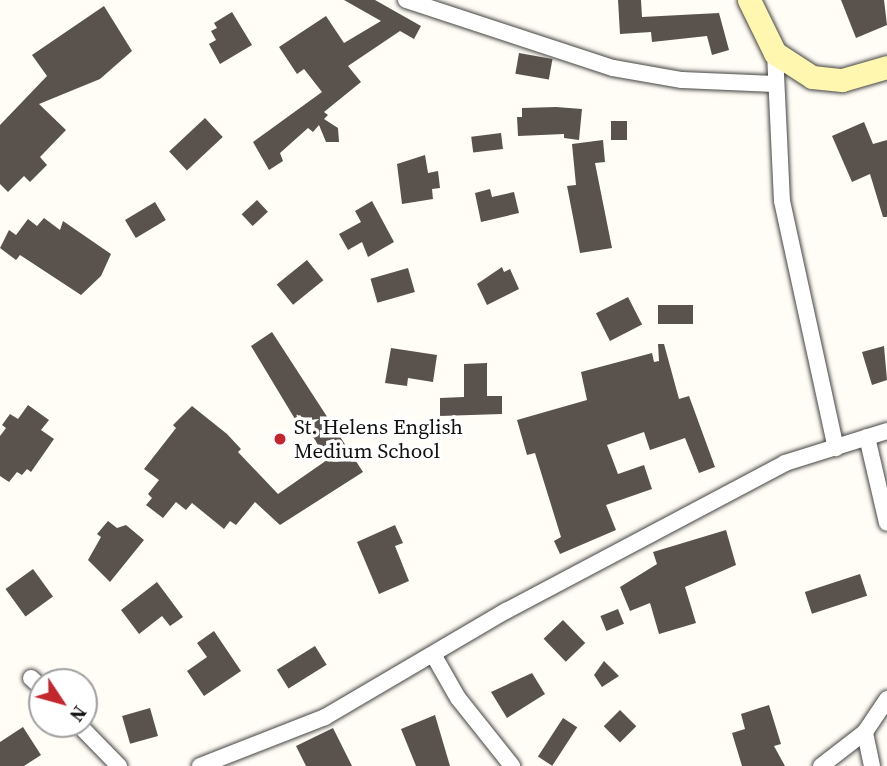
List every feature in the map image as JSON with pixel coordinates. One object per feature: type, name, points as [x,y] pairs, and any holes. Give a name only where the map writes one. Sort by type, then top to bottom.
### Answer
[{"type":"main road","points":[[749,0],[775,53],[812,77],[842,80],[887,67]]},
{"type":"street","points":[[406,0],[613,68],[682,80],[775,85]]},
{"type":"street","points":[[775,53],[782,201],[836,448]]},
{"type":"street","points":[[200,766],[325,717],[434,656],[506,611],[785,463],[887,431]]},
{"type":"street","points":[[867,437],[887,523]]},
{"type":"street","points":[[434,656],[458,698],[512,766]]},
{"type":"street","points":[[821,766],[865,732],[887,699]]},
{"type":"street","points":[[865,732],[872,766]]},
{"type":"street","points":[[92,738],[119,766]]},
{"type":"building","points":[[344,0],[375,0],[421,26],[414,39],[400,31],[348,66],[361,82],[324,112],[328,115],[324,119],[338,128],[339,142],[326,142],[319,125],[313,132],[308,128],[280,153],[283,161],[269,170],[253,142],[322,92],[304,69],[297,74],[279,47],[326,16],[344,43],[381,21]]},
{"type":"building","points":[[618,0],[641,0],[642,17],[719,13],[729,50],[712,55],[707,36],[652,42],[651,32],[620,34]]},
{"type":"building","points":[[841,0],[884,0],[887,25],[856,38]]},
{"type":"building","points":[[104,6],[132,51],[100,79],[39,104],[66,130],[40,157],[47,165],[30,182],[24,176],[8,192],[0,184],[0,125],[47,76],[32,55]]},
{"type":"building","points":[[232,12],[252,45],[220,64],[209,44],[216,40],[211,31],[217,28],[214,23]]},
{"type":"building","points":[[519,53],[552,59],[549,80],[515,74]]},
{"type":"building","points":[[522,108],[582,109],[579,140],[564,138],[564,134],[518,136],[517,117],[522,117]]},
{"type":"building","points":[[205,118],[223,137],[187,170],[169,151]]},
{"type":"building","points":[[611,121],[627,121],[627,140],[611,140]]},
{"type":"building","points":[[864,122],[873,144],[887,140],[887,217],[883,217],[870,174],[852,182],[832,136]]},
{"type":"building","points":[[501,133],[503,149],[473,153],[471,137]]},
{"type":"building","points":[[603,140],[605,162],[595,163],[612,248],[580,253],[567,186],[576,185],[572,144]]},
{"type":"building","points":[[425,155],[428,173],[438,171],[440,188],[432,189],[433,199],[402,204],[397,164]]},
{"type":"building","points":[[490,189],[492,197],[514,192],[519,213],[481,222],[475,193]]},
{"type":"building","points":[[257,200],[268,212],[253,226],[242,214]]},
{"type":"building","points":[[372,201],[394,242],[368,257],[362,242],[348,250],[339,234],[361,222],[355,211]]},
{"type":"building","points":[[155,202],[166,220],[136,238],[125,220]]},
{"type":"building","points":[[44,218],[60,230],[63,221],[111,254],[101,276],[81,295],[20,255],[16,260],[0,248],[9,230],[16,235],[28,219],[37,226]]},
{"type":"building","points":[[307,260],[323,280],[293,305],[277,285]]},
{"type":"building","points":[[502,267],[504,272],[510,269],[519,289],[487,305],[477,284]]},
{"type":"building","points":[[408,268],[415,292],[377,303],[371,279]]},
{"type":"building","points":[[628,297],[642,325],[610,341],[596,313]]},
{"type":"building","points":[[658,305],[693,305],[693,324],[658,324]]},
{"type":"building","points":[[272,332],[363,472],[280,525],[255,502],[236,525],[230,521],[224,529],[192,503],[186,510],[176,502],[163,518],[146,505],[152,498],[148,494],[159,480],[144,469],[176,428],[173,425],[192,406],[227,434],[241,449],[238,452],[278,494],[327,460],[300,415],[295,419],[251,346]]},
{"type":"building","points":[[658,344],[664,344],[679,399],[689,396],[715,467],[699,473],[685,438],[650,450],[644,432],[607,445],[618,474],[644,465],[652,489],[606,505],[616,530],[560,554],[554,541],[561,537],[535,453],[527,455],[517,420],[587,400],[581,372],[652,353],[654,362],[659,361]]},
{"type":"building","points":[[884,346],[887,380],[872,385],[862,352]]},
{"type":"building","points":[[391,348],[437,355],[433,382],[408,378],[407,386],[385,383]]},
{"type":"building","points":[[487,363],[487,396],[502,396],[502,414],[440,416],[440,398],[464,397],[464,364]]},
{"type":"building","points":[[28,405],[49,420],[41,430],[54,439],[31,472],[27,469],[22,475],[17,472],[9,482],[0,476],[0,436],[6,428],[2,425],[10,414],[18,419]]},
{"type":"building","points":[[108,521],[117,528],[126,525],[144,540],[110,582],[88,560],[101,537],[97,534]]},
{"type":"building","points":[[395,525],[403,543],[395,546],[409,581],[379,594],[357,542]]},
{"type":"building","points":[[726,530],[736,565],[685,587],[696,623],[659,634],[650,603],[630,611],[620,587],[657,564],[653,552]]},
{"type":"building","points":[[33,569],[53,597],[25,616],[5,589]]},
{"type":"building","points":[[860,574],[867,596],[812,614],[805,592]]},
{"type":"building","points":[[157,582],[183,617],[170,626],[162,616],[139,634],[121,610]]},
{"type":"building","points":[[618,609],[624,624],[606,631],[600,616]]},
{"type":"building","points":[[563,620],[585,643],[566,662],[544,639]]},
{"type":"building","points":[[214,631],[241,671],[204,696],[187,671],[207,657],[197,643]]},
{"type":"building","points":[[315,646],[327,665],[288,689],[277,670]]},
{"type":"building","points":[[604,661],[619,676],[602,687],[594,675]]},
{"type":"building","points":[[532,673],[545,694],[507,718],[491,692]]},
{"type":"building","points":[[769,705],[781,744],[774,746],[785,766],[742,766],[732,733],[745,729],[741,714]]},
{"type":"building","points":[[150,708],[158,736],[130,744],[122,716]]},
{"type":"building","points":[[620,710],[636,726],[620,743],[604,726]]},
{"type":"building","points":[[435,715],[450,766],[416,766],[401,729]]},
{"type":"building","points":[[563,718],[577,727],[552,766],[538,757]]},
{"type":"building","points":[[23,727],[41,755],[24,766],[0,766],[0,742]]},
{"type":"building","points":[[333,728],[352,766],[306,766],[296,746]]},
{"type":"place","name":"St. Helens English Medium School","points":[[280,439]]}]
